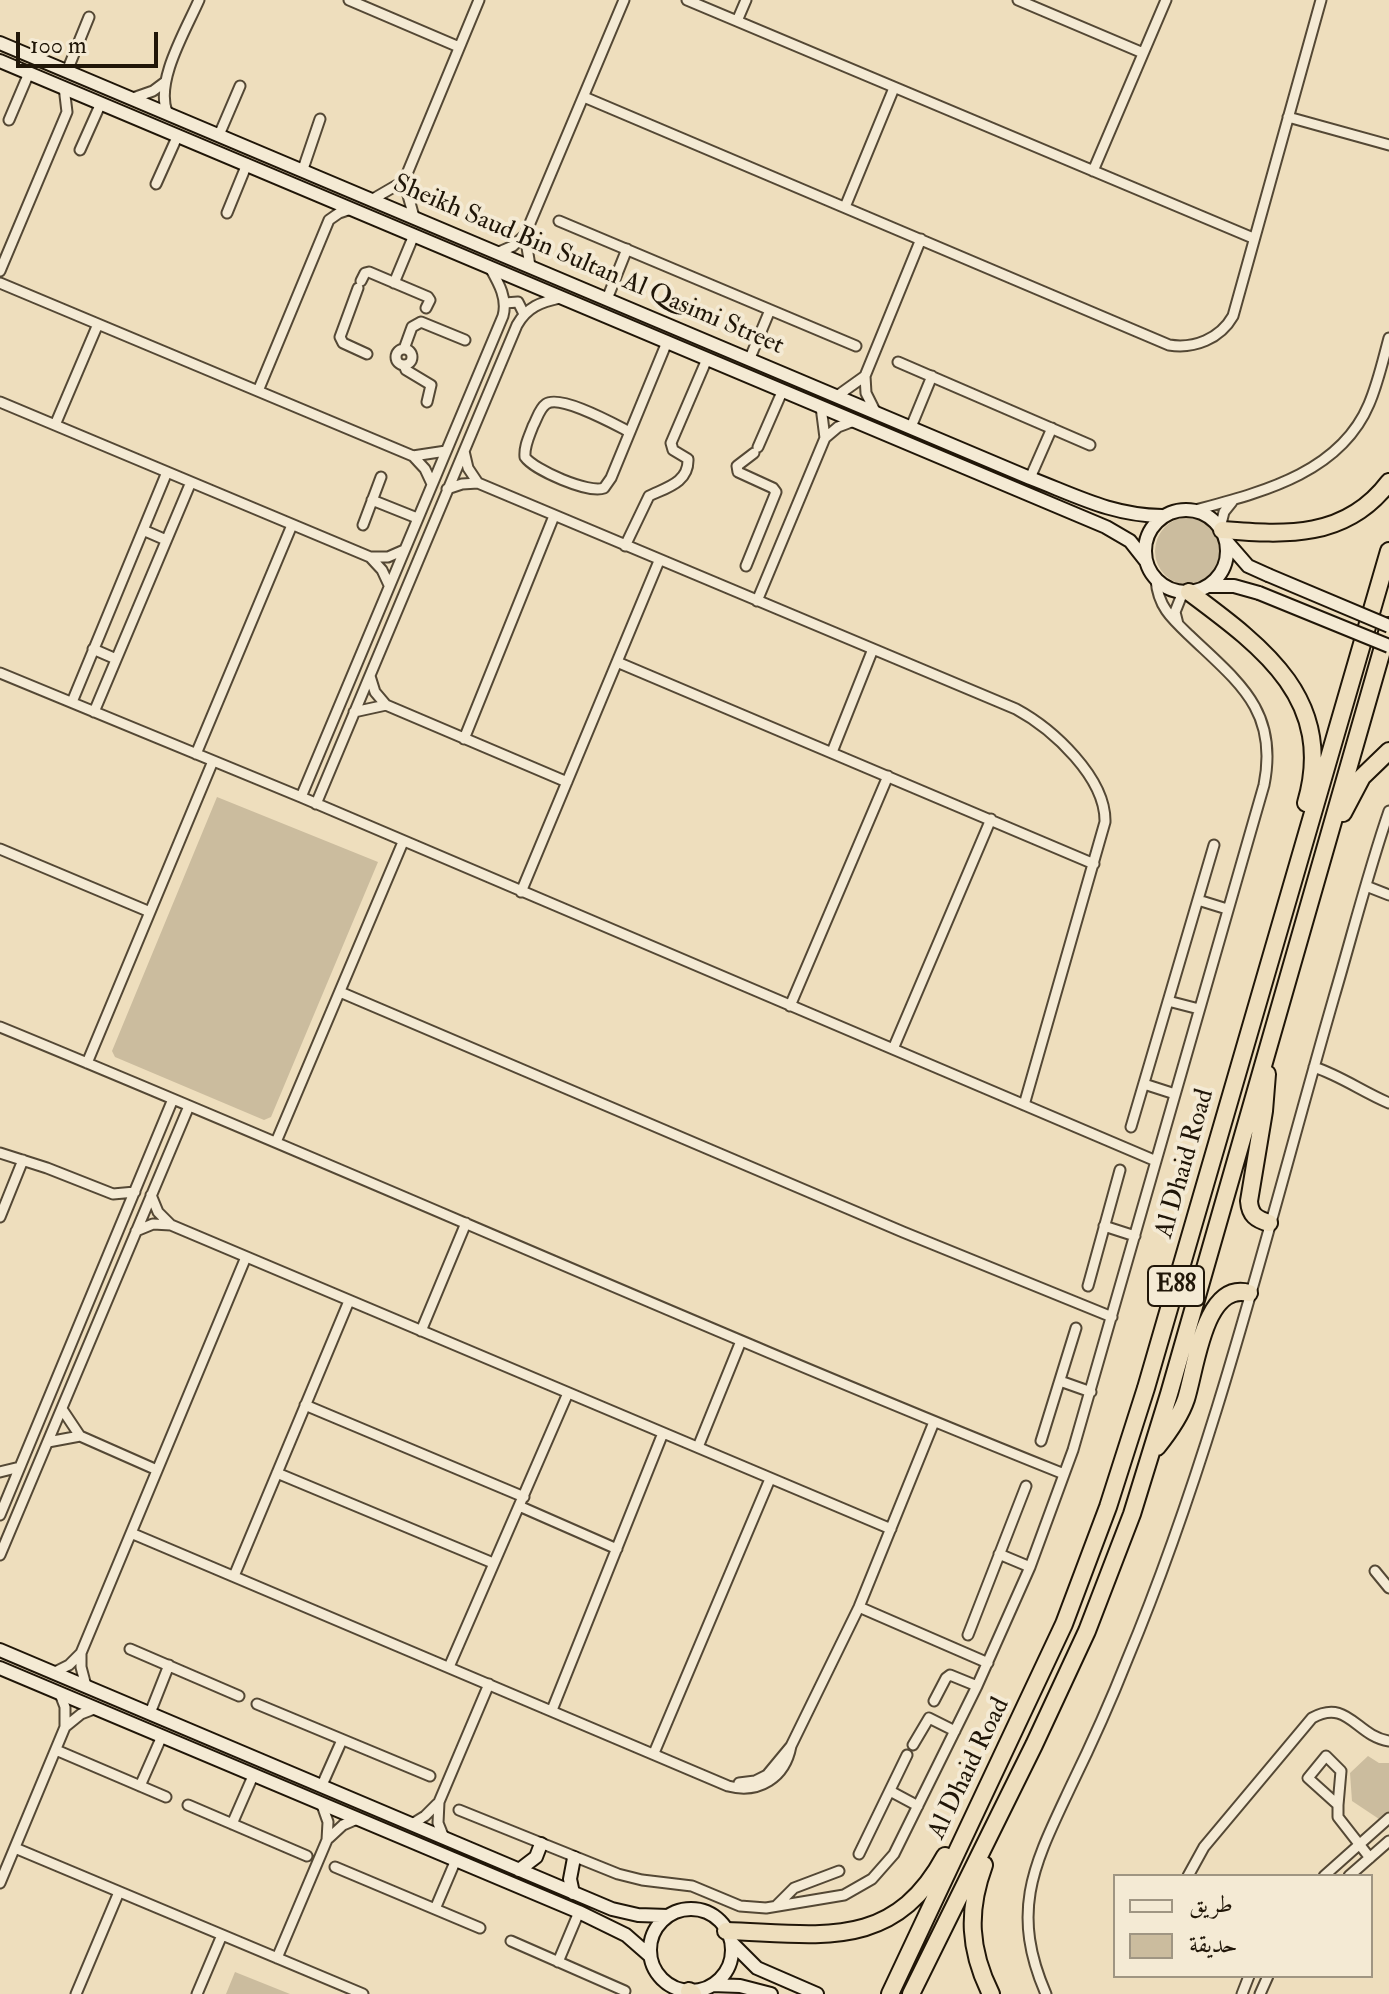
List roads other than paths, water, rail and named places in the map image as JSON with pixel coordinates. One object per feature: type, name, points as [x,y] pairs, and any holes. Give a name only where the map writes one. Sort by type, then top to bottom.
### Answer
[{"type":"highway","points":[[1223,533],[1290,533],[1334,524],[1371,501],[1389,482]]},
{"type":"highway","name":"Al Dhaid Road","points":[[890,1994],[1064,1624],[1108,1507],[1146,1388],[1389,551]]},
{"type":"highway","points":[[1186,592],[1248,639],[1290,682],[1310,723],[1314,745],[1310,789],[1269,934],[1252,1020]]},
{"type":"highway","name":"Al Dhaid Road","points":[[911,1994],[1087,1631],[1151,1454],[1389,626]]},
{"type":"highway","points":[[1273,1027],[1298,967],[1349,797],[1362,777],[1389,751]]},
{"type":"highway","points":[[1266,1054],[1264,1111],[1249,1201],[1254,1217],[1269,1223]]},
{"type":"highway","points":[[1151,1454],[1173,1427],[1185,1401],[1209,1318],[1220,1299],[1239,1290],[1249,1293]]},
{"type":"highway","points":[[728,1936],[841,1934],[883,1921],[902,1910],[926,1886],[962,1823],[985,1794]]},
{"type":"highway","points":[[991,1994],[976,1959],[971,1919],[975,1892],[1006,1801]]},
{"type":"main road","name":"Sheikh Saud Bin Sultan Al Qasimi Street","points":[[0,43],[1030,478],[1118,512],[1162,516]]},
{"type":"main road","name":"Sheikh Saud Bin Sultan Al Qasimi Street","points":[[0,61],[1115,531],[1130,541],[1145,560]]},
{"type":"main road","points":[[854,421],[873,421],[875,411]]},
{"type":"main road","points":[[1389,626],[1268,575],[1239,559],[1223,533],[1206,514],[1196,510],[1175,510],[1162,516],[1147,535],[1145,560],[1156,580],[1168,588],[1186,592],[1207,586],[1234,586],[1259,593],[1389,646]]},
{"type":"main road","points":[[1207,586],[1222,571],[1226,562],[1223,533]]},
{"type":"main road","points":[[0,1650],[624,1913],[668,1916],[694,1909],[707,1913],[718,1920],[757,1968],[817,1994]]},
{"type":"main road","points":[[0,1668],[579,1912],[626,1935],[650,1956],[659,1976],[685,1992],[712,1985],[740,1986],[771,1994]]},
{"type":"main road","points":[[162,1736],[175,1736],[208,1748],[213,1745],[213,1739]]},
{"type":"main road","points":[[519,1870],[536,1857],[541,1844]]},
{"type":"main road","points":[[573,1893],[570,1879],[574,1858]]},
{"type":"main road","points":[[650,1956],[653,1934],[668,1916]]},
{"type":"main road","points":[[712,1985],[728,1966],[728,1936]]},
{"type":"street","points":[[167,112],[163,99],[165,82],[199,0]]},
{"type":"street","points":[[349,0],[459,47]]},
{"type":"street","points":[[373,199],[404,181],[479,0]]},
{"type":"street","points":[[499,252],[513,246],[525,235],[624,0]]},
{"type":"street","points":[[687,0],[1253,238]]},
{"type":"street","points":[[737,21],[746,0]]},
{"type":"street","points":[[1018,0],[1032,3],[1143,53]]},
{"type":"street","points":[[1093,171],[1166,0]]},
{"type":"street","points":[[584,97],[1150,336],[1176,346],[1192,345],[1230,321],[1321,0]]},
{"type":"street","points":[[67,71],[89,17]]},
{"type":"street","points":[[9,120],[29,73]]},
{"type":"street","points":[[133,98],[153,91],[165,82]]},
{"type":"street","points":[[219,135],[240,86]]},
{"type":"street","points":[[64,87],[67,112]]},
{"type":"street","points":[[845,207],[894,88]]},
{"type":"street","points":[[0,271],[67,112],[76,103],[95,100],[80,150]]},
{"type":"street","points":[[1288,117],[1389,145]]},
{"type":"street","points":[[303,169],[320,119]]},
{"type":"street","points":[[156,184],[178,135]]},
{"type":"street","points":[[227,213],[247,164]]},
{"type":"street","points":[[404,181],[414,217]]},
{"type":"street","points":[[258,391],[329,220],[321,196]]},
{"type":"street","points":[[329,220],[351,209]]},
{"type":"street","points":[[559,221],[856,346]]},
{"type":"street","points":[[394,283],[414,235]]},
{"type":"street","points":[[525,235],[530,266]]},
{"type":"street","points":[[837,396],[865,376],[921,239]]},
{"type":"street","points":[[607,299],[627,249]]},
{"type":"street","points":[[301,797],[503,316],[505,303],[489,266]]},
{"type":"street","points":[[367,354],[343,343],[340,337],[367,272],[429,297],[423,315],[412,327],[404,349],[396,357],[398,363],[431,385],[427,402]]},
{"type":"street","points":[[0,283],[413,456],[425,469],[432,484]]},
{"type":"street","points":[[316,804],[447,489],[524,314],[537,304],[562,297]]},
{"type":"street","points":[[505,303],[518,302],[524,314]]},
{"type":"street","points":[[750,358],[770,310]]},
{"type":"street","points":[[423,315],[465,340]]},
{"type":"street","points":[[55,425],[98,324]]},
{"type":"street","points":[[1196,510],[1234,500],[1296,477],[1319,465],[1340,447],[1370,403],[1389,338]]},
{"type":"street","points":[[630,432],[553,400],[539,413],[526,444],[525,457],[534,467],[591,490],[608,484],[630,432],[667,342]]},
{"type":"street","points":[[625,546],[649,496],[671,488],[689,464],[686,457],[673,450],[671,443],[707,359]]},
{"type":"street","points":[[898,362],[1090,445]]},
{"type":"street","points":[[865,376],[866,393],[875,411]]},
{"type":"street","points":[[911,427],[932,376]]},
{"type":"street","points":[[746,566],[776,495],[773,488],[737,469],[756,450],[782,392]]},
{"type":"street","points":[[0,402],[370,557],[388,557],[404,550]]},
{"type":"street","points":[[821,407],[825,438]]},
{"type":"street","points":[[757,601],[825,438],[838,427],[854,421]]},
{"type":"street","points":[[1030,478],[1052,428]]},
{"type":"street","points":[[464,450],[468,468],[478,483]]},
{"type":"street","points":[[413,456],[446,451]]},
{"type":"street","points":[[72,702],[167,472]]},
{"type":"street","points":[[363,525],[381,477]]},
{"type":"street","points":[[94,712],[191,482]]},
{"type":"street","points":[[447,489],[478,483],[1016,709],[1055,736],[1102,796],[1105,822],[1024,1105]]},
{"type":"street","points":[[372,500],[417,518]]},
{"type":"street","points":[[1223,533],[1224,512],[1234,500]]},
{"type":"street","points":[[464,739],[554,516]]},
{"type":"street","points":[[196,754],[292,525]]},
{"type":"street","points":[[143,530],[166,540]]},
{"type":"street","points":[[370,557],[382,570],[389,585]]},
{"type":"street","points":[[521,892],[659,561]]},
{"type":"street","points":[[459,1810],[626,1877],[700,1888],[740,1906],[758,1908],[834,1898],[864,1885],[888,1863],[988,1663],[1030,1567],[1064,1474],[1091,1392],[1264,785],[1266,737],[1259,714],[1247,692],[1162,606],[1156,580]]},
{"type":"street","points":[[1181,627],[1175,612],[1186,592]]},
{"type":"street","points":[[93,649],[116,659]]},
{"type":"street","points":[[832,752],[873,649]]},
{"type":"street","points":[[617,662],[1094,864]]},
{"type":"street","points":[[0,673],[301,797],[1156,1161]]},
{"type":"street","points":[[370,676],[375,692],[386,705],[567,782]]},
{"type":"street","points":[[354,712],[386,705]]},
{"type":"street","points":[[87,1063],[213,761]]},
{"type":"street","points":[[790,1006],[888,776]]},
{"type":"street","points":[[1046,1994],[1033,1956],[1029,1931],[1028,1906],[1034,1866],[1126,1663],[1166,1561],[1201,1457],[1389,811]]},
{"type":"street","points":[[893,1049],[991,819]]},
{"type":"street","points":[[276,1142],[403,842]]},
{"type":"street","points":[[1131,1127],[1214,845]]},
{"type":"street","points":[[0,849],[150,912]]},
{"type":"street","points":[[1366,886],[1389,895]]},
{"type":"street","points":[[1198,900],[1227,909]]},
{"type":"street","points":[[340,992],[903,1232],[1112,1317]]},
{"type":"street","points":[[1168,1001],[1199,1009]]},
{"type":"street","points":[[0,1027],[741,1341],[1064,1474]]},
{"type":"street","points":[[1314,1067],[1342,1077],[1389,1103]]},
{"type":"street","points":[[1144,1084],[1175,1094]]},
{"type":"street","points":[[0,1515],[173,1099]]},
{"type":"street","points":[[0,1555],[189,1106]]},
{"type":"street","points":[[0,1153],[113,1194],[135,1192]]},
{"type":"street","points":[[0,1217],[23,1160]]},
{"type":"street","points":[[1088,1286],[1120,1170]]},
{"type":"street","points":[[113,1194],[126,1212]]},
{"type":"street","points":[[151,1195],[158,1212],[171,1225]]},
{"type":"street","points":[[421,1331],[466,1223]]},
{"type":"street","points":[[136,1231],[153,1224],[171,1225],[891,1529]]},
{"type":"street","points":[[1104,1226],[1135,1236]]},
{"type":"street","points":[[53,1673],[69,1665],[81,1653],[246,1257]]},
{"type":"street","points":[[234,1576],[349,1301]]},
{"type":"street","points":[[1041,1441],[1076,1328]]},
{"type":"street","points":[[698,1447],[741,1341]]},
{"type":"street","points":[[1060,1381],[1091,1392]]},
{"type":"street","points":[[449,1667],[568,1393]]},
{"type":"street","points":[[305,1405],[521,1502],[617,1549]]},
{"type":"street","points":[[62,1409],[80,1436],[157,1470]]},
{"type":"street","points":[[131,1533],[716,1781],[743,1789],[766,1784],[783,1768],[859,1607],[934,1422]]},
{"type":"street","points":[[552,1710],[663,1433]]},
{"type":"street","points":[[48,1442],[80,1436]]},
{"type":"street","points":[[0,1472],[20,1467]]},
{"type":"street","points":[[277,1473],[493,1563]]},
{"type":"street","points":[[654,1753],[770,1479]]},
{"type":"street","points":[[968,1635],[1026,1486]]},
{"type":"street","points":[[0,1488],[6,1500]]},
{"type":"street","points":[[999,1554],[1030,1567]]},
{"type":"street","points":[[1375,1571],[1389,1588]]},
{"type":"street","points":[[859,1607],[988,1663]]},
{"type":"street","points":[[130,1649],[239,1696]]},
{"type":"street","points":[[81,1653],[86,1686]]},
{"type":"street","points":[[150,1713],[169,1665]]},
{"type":"street","points":[[934,1701],[948,1675],[977,1686]]},
{"type":"street","points":[[444,1838],[438,1823],[439,1802],[489,1684]]},
{"type":"street","points":[[0,1883],[65,1727],[65,1707],[60,1694]]},
{"type":"street","points":[[257,1704],[430,1776]]},
{"type":"street","points":[[65,1727],[94,1709]]},
{"type":"street","points":[[1189,1874],[1204,1847],[1312,1718],[1332,1711],[1343,1713],[1377,1739],[1389,1741]]},
{"type":"street","points":[[913,1745],[929,1718],[955,1731]]},
{"type":"street","points":[[140,1786],[162,1736]]},
{"type":"street","points":[[322,1785],[342,1740]]},
{"type":"street","points":[[56,1750],[166,1797]]},
{"type":"street","points":[[859,1854],[907,1755]]},
{"type":"street","points":[[1338,1805],[1308,1778],[1326,1756],[1341,1771],[1338,1817],[1370,1858]]},
{"type":"street","points":[[232,1824],[253,1776]]},
{"type":"street","points":[[890,1791],[918,1806]]},
{"type":"street","points":[[412,1824],[439,1802]]},
{"type":"street","points":[[188,1805],[307,1856]]},
{"type":"street","points":[[322,1805],[328,1822],[327,1840]]},
{"type":"street","points":[[1326,1874],[1389,1818]]},
{"type":"street","points":[[277,1958],[327,1840],[337,1829],[357,1819]]},
{"type":"street","points":[[1351,1874],[1389,1841]]},
{"type":"street","points":[[15,1848],[363,1994]]},
{"type":"street","points":[[435,1909],[455,1862]]},
{"type":"street","points":[[335,1867],[480,1928]]},
{"type":"street","points":[[776,1906],[794,1888],[839,1871]]},
{"type":"street","points":[[76,1994],[119,1892]]},
{"type":"street","points":[[558,1962],[579,1912]]},
{"type":"street","points":[[197,1994],[222,1935]]},
{"type":"street","points":[[511,1941],[625,1991]]}]
